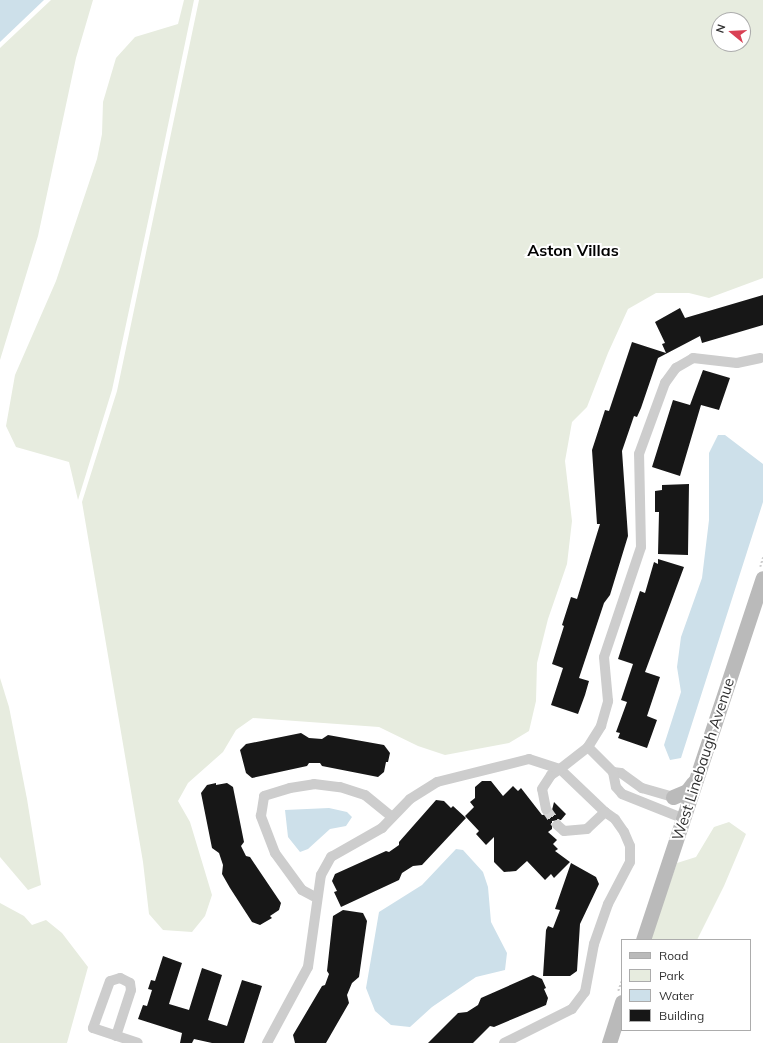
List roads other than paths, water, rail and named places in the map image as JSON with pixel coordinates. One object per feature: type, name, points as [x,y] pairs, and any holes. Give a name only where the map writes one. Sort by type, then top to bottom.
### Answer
[{"type":"main road","name":"West Linebaugh Avenue","points":[[643,939],[682,818],[763,578]]},
{"type":"main road","points":[[673,797],[687,791],[695,780]]},
{"type":"main road","points":[[608,1043],[621,1005]]},
{"type":"street","points":[[546,809],[542,789],[551,775],[588,747],[601,726],[608,701],[604,658],[641,547],[639,454],[665,383],[676,368],[693,358],[737,363],[760,358]]},
{"type":"street","points":[[588,747],[613,772],[616,788],[622,794],[682,818]]},
{"type":"street","points":[[267,1043],[308,967],[317,898],[323,868],[330,857],[382,828],[410,799],[438,782],[529,759],[560,769],[605,812],[615,819],[624,832],[630,846],[630,862],[608,904],[594,944],[585,992],[572,1009],[504,1043]]},
{"type":"street","points":[[613,772],[621,773],[638,786],[673,797]]},
{"type":"street","points":[[317,898],[302,890],[275,853],[261,816],[264,796],[290,788],[314,784],[340,787],[365,795],[392,817]]},
{"type":"street","points":[[558,825],[564,831],[587,829],[605,812]]},
{"type":"street","points":[[116,1036],[131,990],[130,983],[120,978],[110,981],[93,1028],[116,1036],[138,1043]]},
{"type":"water","points":[[0,0],[44,0],[0,42]]},
{"type":"water","points":[[718,435],[725,435],[763,464],[763,502],[681,758],[670,760],[664,745],[681,692],[677,667],[681,637],[702,578],[709,520],[709,453]]},
{"type":"water","points":[[329,808],[347,812],[352,817],[346,826],[330,829],[308,849],[300,852],[288,837],[285,810]]},
{"type":"water","points":[[456,849],[463,850],[483,872],[488,887],[491,922],[507,953],[505,970],[476,977],[432,1007],[410,1027],[391,1025],[375,1011],[366,988],[379,912],[422,885]]},
{"type":"tunnel","points":[[546,809],[557,825]]},
{"type":"district","name":"Aston Villas","points":[[573,250]]}]
